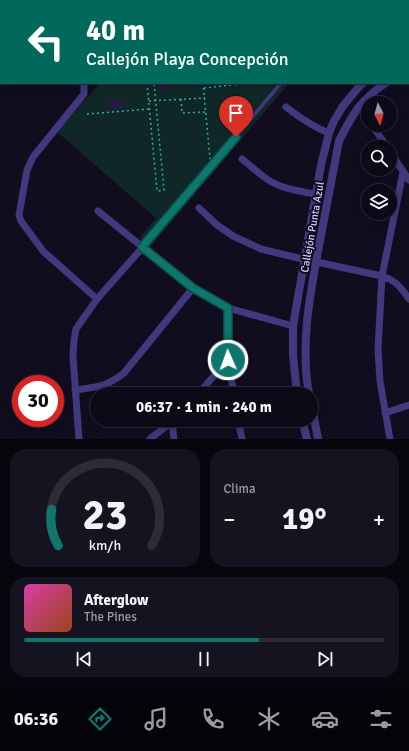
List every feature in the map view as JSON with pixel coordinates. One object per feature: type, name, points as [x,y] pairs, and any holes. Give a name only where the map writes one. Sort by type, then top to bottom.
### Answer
[{"type":"street","points":[[84,84],[84,94],[33,157],[27,170],[19,215],[21,221],[43,251],[97,299]]},
{"type":"street","name":"Callejón Punta Azul","points":[[296,387],[293,355],[293,326],[315,194],[329,133],[343,106],[362,84]]},
{"type":"street","name":"Callejón Punta Azul","points":[[308,387],[305,351],[308,313],[316,261],[339,141],[350,119],[359,106],[374,91],[384,84]]},
{"type":"street","points":[[286,107],[318,129],[329,133]]},
{"type":"street","points":[[242,159],[267,179],[276,184],[286,188],[315,194]]},
{"type":"street","points":[[397,163],[409,180]]},
{"type":"street","points":[[390,439],[380,381],[378,357],[382,276],[403,172]]},
{"type":"street","points":[[199,208],[217,225],[233,236],[261,249],[382,276],[393,280],[400,286],[409,299]]},
{"type":"street","points":[[98,211],[193,288],[228,308],[293,326]]},
{"type":"street","points":[[79,439],[73,356],[76,329],[97,299],[142,247]]},
{"type":"street","points":[[75,390],[98,387],[112,382],[124,373],[193,288]]},
{"type":"street","points":[[228,308],[228,360],[233,387]]},
{"type":"street","points":[[204,387],[228,360]]},
{"type":"street","points":[[385,413],[409,405]]},
{"type":"street","points":[[150,439],[165,427]]},
{"type":"street","points":[[173,427],[174,439]]},
{"type":"street","points":[[239,427],[242,439]]},
{"type":"street","points":[[304,427],[307,439]]},
{"type":"street","points":[[316,427],[318,439]]},
{"type":"lane","points":[[142,247],[280,84]]},
{"type":"path","points":[[147,84],[157,191],[164,190],[154,84]]},
{"type":"path","points":[[204,84],[210,159]]},
{"type":"path","points":[[204,88],[231,84]]},
{"type":"path","points":[[148,101],[205,98]]},
{"type":"path","points":[[181,99],[182,113],[206,112]]},
{"type":"path","points":[[87,114],[149,109]]},
{"type":"green space","points":[[99,84],[288,84],[151,246],[140,237],[156,218],[57,132]]},
{"type":"building","points":[[157,84],[172,84],[172,89],[158,91]]},
{"type":"building","points":[[122,99],[123,109],[110,110],[109,100]]},
{"type":"route","points":[[228,360],[228,308],[193,288],[142,247],[236,137]]}]
